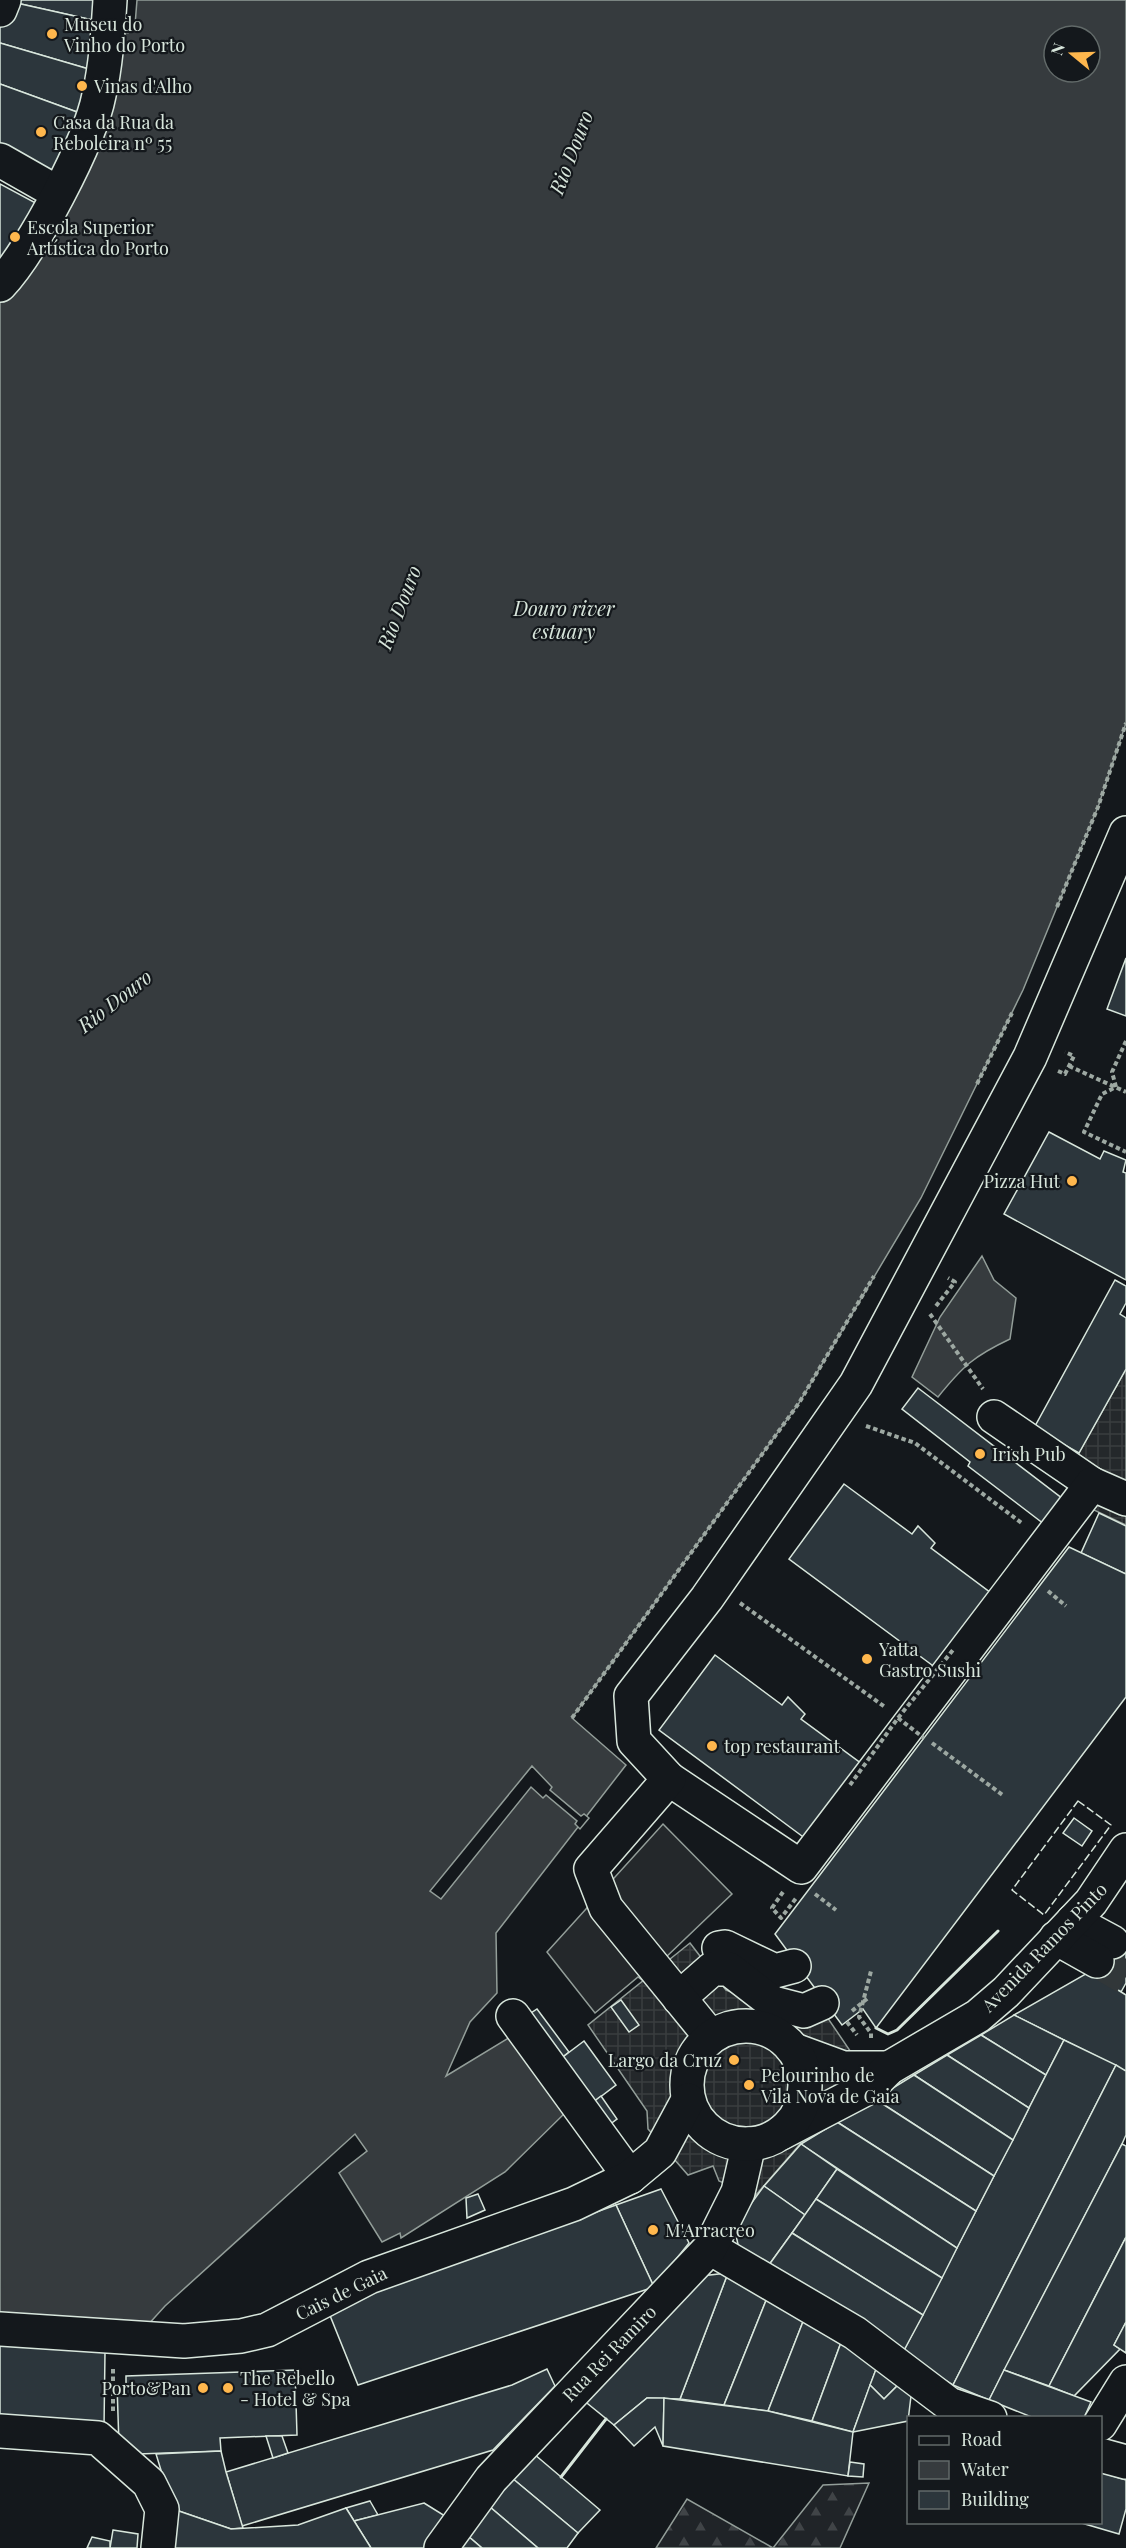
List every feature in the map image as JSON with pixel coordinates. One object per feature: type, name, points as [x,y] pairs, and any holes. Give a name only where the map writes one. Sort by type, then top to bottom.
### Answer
[{"type":"street","points":[[0,10],[4,0]]},
{"type":"street","points":[[0,285],[18,266],[58,193],[99,97],[110,0]]},
{"type":"street","points":[[122,33],[125,0]]},
{"type":"street","points":[[0,160],[58,193]]},
{"type":"street","points":[[994,1417],[1116,1491],[1047,1542],[911,1727],[801,1867],[669,1779],[634,1741],[631,1696],[706,1598],[856,1384],[1030,1057],[1126,832]]},
{"type":"street","points":[[669,1779],[591,1869],[606,1908],[711,2037]]},
{"type":"street","name":"Avenida Ramos Pinto","points":[[781,2133],[871,2086],[880,2058],[978,2016],[1006,1992],[1065,1929],[1109,1879],[1126,1850]]},
{"type":"street","points":[[1065,1929],[1104,1952]]},
{"type":"street","points":[[672,1989],[705,1948],[725,1947],[775,1971],[794,1966]]},
{"type":"street","points":[[672,1989],[712,1968],[729,1969],[773,2003],[804,2010],[822,2003]]},
{"type":"street","points":[[513,2016],[630,2177]]},
{"type":"street","points":[[756,2026],[777,2034],[794,2050],[804,2071],[805,2094],[797,2116],[781,2133],[760,2143],[737,2144],[716,2136],[698,2121],[688,2100],[687,2076],[695,2055],[711,2037],[732,2028],[756,2026]]},
{"type":"street","points":[[794,2050],[843,2068],[880,2058]]},
{"type":"street","name":"Cais de Gaia","points":[[0,2330],[184,2341],[241,2336],[267,2330],[369,2277],[574,2204],[630,2177],[660,2152],[688,2100]]},
{"type":"street","name":"Cais de Gaia","points":[[660,2152],[716,2136]]},
{"type":"street","name":"Rua Rei Ramiro","points":[[441,2548],[491,2479],[710,2248],[738,2192],[749,2144]]},
{"type":"street","points":[[710,2248],[855,2333],[949,2404],[984,2416]]},
{"type":"street","points":[[1102,2422],[1126,2382]]},
{"type":"street","points":[[0,2431],[98,2438],[149,2483],[162,2509],[158,2548]]},
{"type":"street","points":[[1102,2455],[1126,2462]]},
{"type":"path","points":[[1054,915],[1098,807],[1126,723]]},
{"type":"path","points":[[972,1094],[1012,1011]]},
{"type":"path","points":[[1116,1087],[1112,1072],[1126,1041]]},
{"type":"path","points":[[1065,1074],[1069,1066],[1126,1092]]},
{"type":"path","points":[[1116,1087],[1102,1094],[1084,1132],[1126,1152]]},
{"type":"path","points":[[572,1718],[799,1403],[878,1270]]},
{"type":"path","points":[[954,1282],[930,1314],[935,1317],[982,1386]]},
{"type":"path","points":[[872,1428],[915,1443],[1047,1542]]},
{"type":"path","points":[[742,1604],[1004,1796]]},
{"type":"path","points":[[850,1785],[911,1727],[952,1650]]},
{"type":"path","points":[[813,1893],[836,1910]]},
{"type":"path","points":[[871,1971],[859,2017],[871,2033],[880,2058]]},
{"type":"path","points":[[848,2022],[859,2039]]},
{"type":"path","points":[[112,2413],[114,2337]]},
{"type":"green space","points":[[869,2483],[840,2548],[773,2548],[823,2485]]},
{"type":"green space","points":[[687,2499],[773,2548],[656,2548]]},
{"type":"shaded area","points":[[1126,1369],[1126,1525],[1077,1502],[1063,1499],[1079,1453]]},
{"type":"shaded area","points":[[663,1824],[732,1894],[642,1980],[638,1977],[595,2013],[547,1952]]},
{"type":"shaded area","name":"Largo da Cruz","points":[[690,1943],[726,1990],[797,2016],[823,2011],[880,2095],[800,2144],[755,2196],[719,2181],[713,2166],[688,2175],[648,2129],[647,2111],[588,2025]]},
{"type":"water","name":"Douro river estuary","points":[[137,0],[1126,0],[1126,723],[1098,807],[1023,990],[921,1198],[799,1403],[572,1718],[626,1765],[496,1933],[497,1993],[470,2022],[446,2076],[515,2034],[565,2113],[505,2172],[401,2238],[400,2233],[382,2242],[339,2173],[367,2151],[355,2134],[165,2306],[146,2327],[0,2320],[0,293],[117,32],[128,33],[129,25],[135,25]]},
{"type":"water","points":[[982,1256],[994,1280],[1016,1298],[1010,1339],[970,1363],[938,1397],[912,1377],[940,1317]]},
{"type":"pier","points":[[532,1766],[552,1787],[550,1790],[581,1816],[584,1814],[589,1818],[580,1829],[575,1824],[577,1821],[546,1795],[543,1798],[531,1787],[441,1899],[430,1891]]},
{"type":"building","points":[[12,0],[100,0],[106,23],[12,2]]},
{"type":"building","name":"Museu do Vinho do Porto","points":[[12,2],[106,23],[99,72],[0,43],[0,24]]},
{"type":"building","points":[[0,43],[99,72],[88,116],[0,84]]},
{"type":"building","name":"Casa da Rua da Reboleira nº 55","points":[[0,84],[88,116],[60,179],[0,148]]},
{"type":"building","name":"Escola Superior Artística do Porto","points":[[0,184],[45,208],[0,281]]},
{"type":"building","points":[[1126,958],[1126,1016],[1107,1009]]},
{"type":"building","points":[[1049,1132],[1100,1159],[1104,1151],[1126,1160],[1123,1172],[1126,1173],[1126,1280],[1004,1214]]},
{"type":"building","points":[[1115,1280],[1126,1286],[1126,1303],[1120,1314],[1126,1318],[1126,1369],[1079,1453],[1034,1428]]},
{"type":"building","points":[[918,1388],[1063,1499],[1044,1524],[968,1466],[970,1462],[902,1409]]},
{"type":"building","points":[[844,1484],[912,1534],[918,1526],[935,1543],[931,1548],[991,1593],[936,1668],[789,1559]]},
{"type":"building","points":[[1099,1513],[1126,1526],[1126,1574],[1081,1553]]},
{"type":"building","points":[[1069,1547],[1126,1574],[1126,1697],[876,2028],[863,2009],[842,2025],[775,1934]]},
{"type":"building","points":[[715,1655],[782,1705],[788,1697],[805,1714],[801,1719],[862,1764],[806,1839],[659,1730]]},
{"type":"building","points":[[1074,1818],[1092,1831],[1082,1846],[1063,1833]]},
{"type":"building","points":[[1126,1936],[1126,1983],[1121,1992],[1089,1972]]},
{"type":"building","points":[[1089,1972],[1126,1995],[1126,2071],[1014,2015]]},
{"type":"building","points":[[621,2000],[639,2025],[629,2032],[611,2007]]},
{"type":"building","points":[[537,2009],[569,2052],[560,2059],[528,2015]]},
{"type":"building","points":[[1014,2015],[1064,2040],[1046,2075],[981,2035]]},
{"type":"building","points":[[981,2035],[1046,2075],[1029,2108],[947,2055]]},
{"type":"building","points":[[1064,2040],[1116,2065],[953,2385],[902,2354]]},
{"type":"building","points":[[584,2041],[616,2085],[587,2107],[555,2063]]},
{"type":"building","points":[[947,2055],[1029,2108],[1013,2140],[914,2075]]},
{"type":"building","points":[[1116,2065],[1126,2071],[1126,2135],[1122,2144],[989,2400],[953,2385]]},
{"type":"building","points":[[914,2075],[1013,2140],[994,2176],[875,2099]]},
{"type":"building","points":[[601,2096],[617,2119],[609,2125],[592,2103]]},
{"type":"building","points":[[875,2099],[994,2176],[976,2211],[837,2122]]},
{"type":"building","points":[[837,2122],[976,2211],[957,2248],[801,2144]]},
{"type":"building","points":[[801,2144],[837,2169],[805,2215],[764,2186]]},
{"type":"building","points":[[1122,2144],[1126,2146],[1126,2237],[1049,2386],[1004,2370]]},
{"type":"building","points":[[837,2169],[957,2248],[942,2278],[816,2199]]},
{"type":"building","points":[[764,2186],[805,2215],[766,2269],[740,2253],[734,2227]]},
{"type":"building","points":[[661,2189],[689,2243],[654,2287],[616,2205]]},
{"type":"building","points":[[478,2194],[485,2210],[467,2218],[466,2198]]},
{"type":"building","points":[[816,2199],[942,2278],[923,2315],[792,2233]]},
{"type":"building","points":[[616,2205],[654,2287],[358,2385],[329,2313],[377,2290]]},
{"type":"building","points":[[792,2233],[923,2315],[902,2354],[766,2269]]},
{"type":"building","points":[[1126,2237],[1126,2322],[1114,2345],[1120,2349],[1074,2396],[1049,2386]]},
{"type":"building","points":[[728,2273],[769,2293],[724,2405],[680,2399]]},
{"type":"building","points":[[728,2273],[680,2399],[647,2398],[614,2425],[577,2395],[701,2276]]},
{"type":"building","points":[[769,2293],[806,2314],[768,2411],[724,2405]]},
{"type":"building","points":[[806,2314],[843,2337],[812,2421],[768,2411]]},
{"type":"building","points":[[1126,2322],[1126,2353],[1114,2345]]},
{"type":"building","points":[[843,2337],[878,2364],[853,2432],[812,2421]]},
{"type":"building","points":[[0,2342],[105,2352],[104,2428],[0,2421]]},
{"type":"building","points":[[878,2364],[899,2384],[884,2399],[870,2385]]},
{"type":"building","points":[[547,2369],[555,2386],[493,2450],[242,2526],[226,2472],[512,2385]]},
{"type":"building","points":[[295,2370],[297,2435],[220,2438],[221,2451],[138,2454],[119,2445],[117,2385],[126,2385],[126,2376]]},
{"type":"building","points":[[1004,2370],[1091,2402],[1085,2416],[1029,2416],[989,2400]]},
{"type":"building","points":[[899,2384],[911,2396],[907,2421],[853,2432],[870,2385],[884,2399]]},
{"type":"building","points":[[647,2398],[664,2398],[663,2446],[655,2427],[634,2446],[614,2425]]},
{"type":"building","points":[[664,2398],[768,2411],[853,2432],[848,2476],[663,2446]]},
{"type":"building","points":[[266,2436],[282,2436],[288,2453],[273,2458]]},
{"type":"building","points":[[221,2451],[243,2528],[231,2529],[173,2509],[156,2454]]},
{"type":"building","points":[[534,2454],[600,2510],[578,2533],[512,2478]]},
{"type":"building","points":[[850,2462],[864,2464],[863,2477],[848,2476]]},
{"type":"building","points":[[1102,2473],[1126,2480],[1126,2509],[1119,2534],[1085,2524],[1102,2524]]},
{"type":"building","points":[[512,2478],[578,2533],[567,2548],[538,2548],[490,2507]]},
{"type":"building","points":[[370,2501],[378,2515],[354,2521],[346,2508]]},
{"type":"building","points":[[424,2503],[445,2516],[424,2548],[371,2548],[354,2521]]},
{"type":"building","points":[[490,2507],[538,2548],[482,2548],[468,2536]]},
{"type":"building","points":[[346,2508],[371,2548],[168,2548],[173,2509],[231,2529],[298,2525]]},
{"type":"building","points":[[113,2530],[138,2534],[137,2548],[110,2548]]},
{"type":"building","points":[[468,2536],[482,2548],[459,2548]]},
{"type":"building","points":[[92,2537],[110,2541],[110,2548],[87,2548]]},
{"type":"tunnel","points":[[1097,1961],[1126,1978]]},
{"type":"fence","points":[[1078,1801],[1111,1825],[1044,1915],[1012,1890],[1078,1801]]},
{"type":"wall","points":[[876,2028],[888,2034],[897,2030],[998,1931]]},
{"type":"wall","points":[[561,2477],[606,2419]]},
{"type":"place","name":"Museu do Vinho do Porto","points":[[52,34]]},
{"type":"place","name":"Vinas d'Alho","points":[[82,86]]},
{"type":"place","name":"Casa da Rua da Reboleira nº 55","points":[[41,132]]},
{"type":"place","name":"Escola Superior Artística do Porto","points":[[15,237]]},
{"type":"place","name":"Pizza Hut","points":[[1072,1181]]},
{"type":"place","name":"Irish Pub","points":[[980,1454]]},
{"type":"place","name":"Yatta Gastro Sushi","points":[[867,1659]]},
{"type":"place","name":"top restaurant","points":[[712,1746]]},
{"type":"place","name":"Largo da Cruz","points":[[734,2060]]},
{"type":"place","name":"Pelourinho de Vila Nova de Gaia","points":[[749,2085]]},
{"type":"place","name":"M'Arracreo","points":[[653,2230]]},
{"type":"place","name":"Porto&Pan","points":[[203,2388]]},
{"type":"place","name":"The Rebello - Hotel & Spa","points":[[228,2388]]},
{"type":"water label","name":"Rio Douro","points":[[570,152]]},
{"type":"water label","name":"Rio Douro","points":[[398,607]]},
{"type":"water label","name":"Rio Douro","points":[[114,1000]]}]
